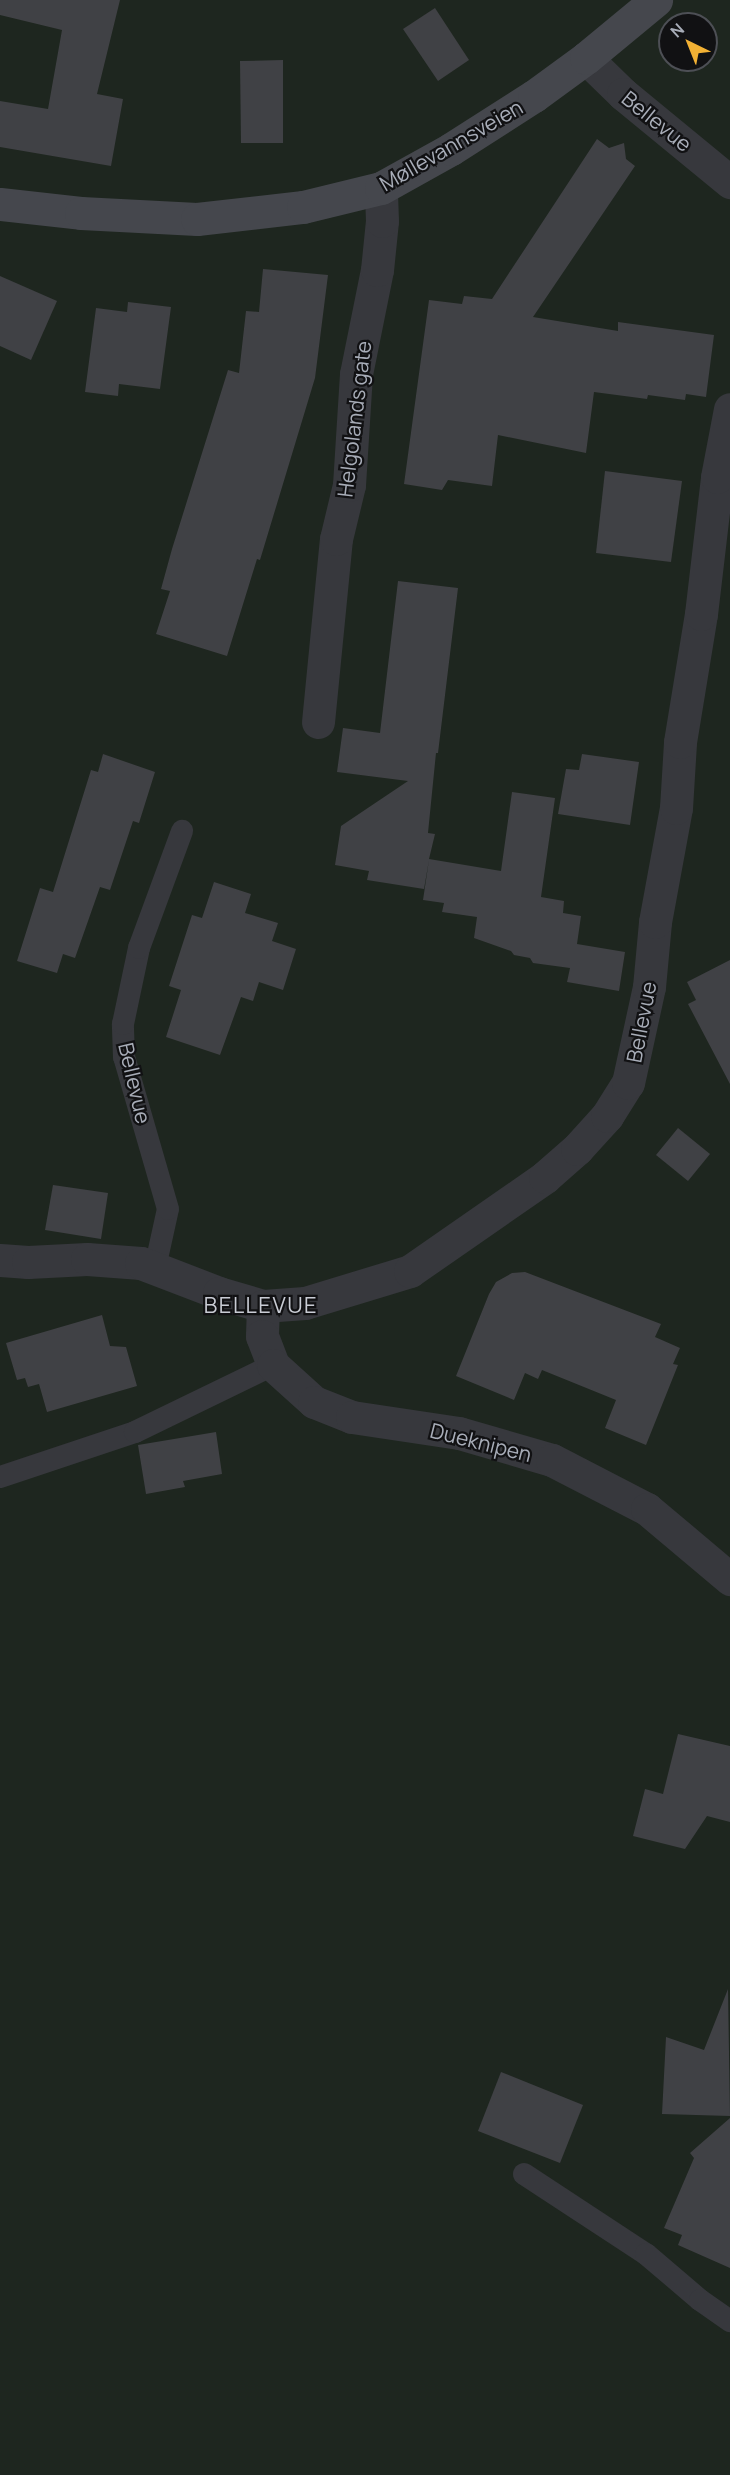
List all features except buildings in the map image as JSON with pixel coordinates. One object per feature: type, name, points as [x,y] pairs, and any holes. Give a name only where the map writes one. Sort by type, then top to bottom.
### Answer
[{"type":"main road","name":"Møllevannsveien","points":[[0,204],[81,213],[197,219],[303,207],[381,188],[451,149],[586,58],[656,0]]},
{"type":"street","name":"Bellevue","points":[[586,58],[622,94],[730,183]]},
{"type":"street","name":"Helgolands gate","points":[[318,723],[336,539],[349,485],[356,375],[377,270],[382,221],[381,188]]},
{"type":"street","name":"Bellevue","points":[[0,1260],[28,1262],[87,1259],[141,1263],[219,1293],[262,1306],[305,1303],[410,1271],[545,1177],[577,1149],[607,1116],[628,1083],[649,987],[655,922],[676,808],[680,742],[701,614],[717,477],[730,409]]},
{"type":"street","name":"Dueknipen","points":[[262,1306],[262,1336],[273,1365],[314,1402],[352,1417],[459,1433],[552,1460],[647,1509],[730,1579]]},
{"type":"lane","name":"Bellevue","points":[[155,1268],[168,1209],[124,1057],[123,1024],[139,948],[182,831]]},
{"type":"lane","points":[[0,1477],[135,1432],[273,1365]]},
{"type":"lane","points":[[524,2174],[646,2254],[700,2300],[730,2321]]},
{"type":"shaded area","points":[[0,0],[730,0],[730,2475],[0,2475]]},
{"type":"district","name":"BELLEVUE","points":[[261,1306]]}]
